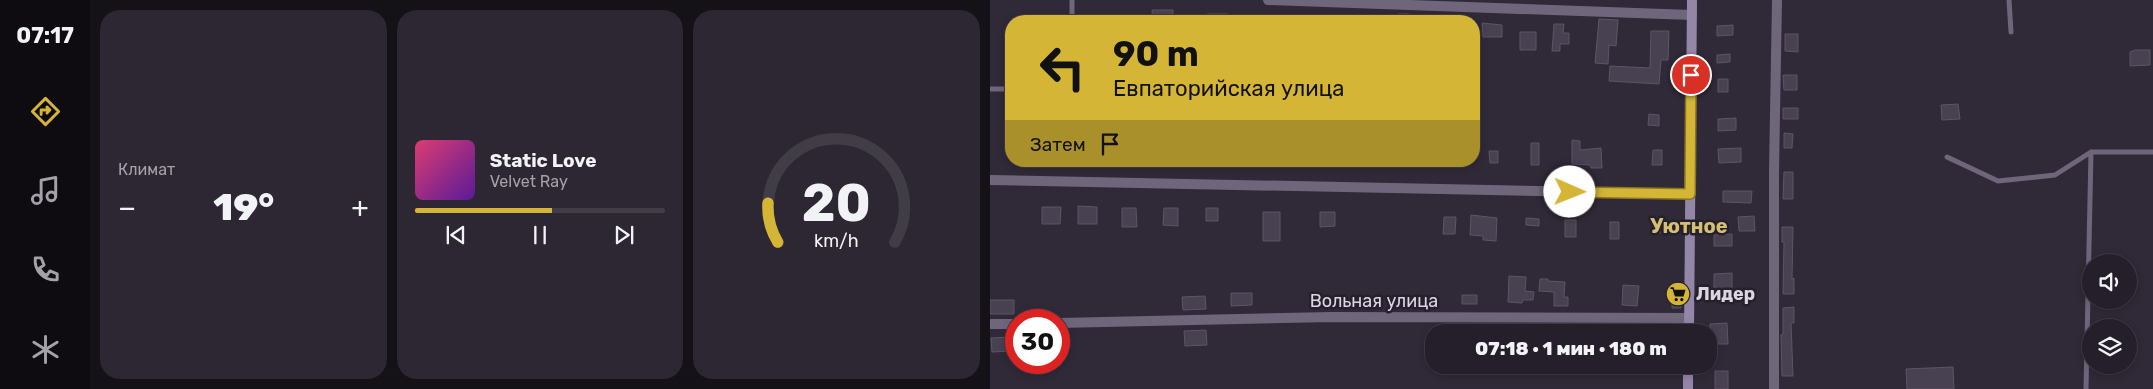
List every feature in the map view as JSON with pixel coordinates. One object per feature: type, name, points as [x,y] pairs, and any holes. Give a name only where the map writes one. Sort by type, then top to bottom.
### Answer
[{"type":"main road","points":[[1689,324],[1692,0]]},
{"type":"main road","points":[[1688,374],[1688,389]]},
{"type":"street","points":[[1268,0],[1692,15]]},
{"type":"street","points":[[1774,389],[1774,171],[1777,0]]},
{"type":"street","points":[[990,180],[1690,194]]},
{"type":"street","name":"Вольная улица","points":[[1070,323],[1332,317],[1689,318]]},
{"type":"street","points":[[990,324],[1005,324]]},
{"type":"lane","points":[[1072,0],[1072,15]]},
{"type":"lane","points":[[2009,0],[2011,32]]},
{"type":"lane","points":[[990,89],[1005,89]]},
{"type":"lane","points":[[1947,157],[1998,181],[2055,175],[2091,152],[2153,152]]},
{"type":"lane","points":[[2086,389],[2091,152]]},
{"type":"building","points":[[1152,10],[1173,10],[1173,15],[1152,15]]},
{"type":"building","points":[[1207,14],[1228,14],[1228,15]]},
{"type":"building","points":[[1599,19],[1618,20],[1616,46],[1609,45],[1608,64],[1595,63]]},
{"type":"building","points":[[1482,23],[1502,25],[1502,37],[1483,37]]},
{"type":"building","points":[[1554,24],[1564,24],[1563,33],[1569,33],[1569,44],[1560,44],[1560,51],[1552,51]]},
{"type":"building","points":[[1733,25],[1733,35],[1717,36],[1717,26]]},
{"type":"building","points":[[1651,31],[1669,31],[1668,60],[1661,60],[1659,84],[1609,81],[1610,66],[1650,68]]},
{"type":"building","points":[[1520,32],[1536,32],[1536,50],[1520,50]]},
{"type":"building","points":[[1785,34],[1798,34],[1798,52],[1785,51]]},
{"type":"building","points":[[2150,50],[2150,65],[2130,66],[2130,52]]},
{"type":"building","points":[[1730,54],[1730,62],[1717,63],[1717,55]]},
{"type":"building","points":[[1783,75],[1797,75],[1797,90],[1784,90]]},
{"type":"building","points":[[1718,79],[1728,79],[1728,92],[1718,92]]},
{"type":"building","points":[[1958,104],[1960,119],[1942,120],[1941,105]]},
{"type":"building","points":[[1783,108],[1798,108],[1798,119],[1783,119]]},
{"type":"building","points":[[1649,114],[1659,115],[1659,126],[1648,125]]},
{"type":"building","points":[[1736,118],[1736,130],[1718,131],[1718,119]]},
{"type":"building","points":[[1784,133],[1793,134],[1792,148],[1784,148]]},
{"type":"building","points":[[1572,140],[1580,141],[1580,150],[1601,148],[1602,168],[1572,164]]},
{"type":"building","points":[[1531,143],[1539,143],[1539,165],[1531,165]]},
{"type":"building","points":[[1741,148],[1741,162],[1719,163],[1718,149]]},
{"type":"building","points":[[1653,150],[1662,150],[1662,165],[1652,165]]},
{"type":"building","points":[[1489,151],[1498,151],[1498,163],[1490,163]]},
{"type":"building","points":[[1784,172],[1793,172],[1793,199],[1783,199]]},
{"type":"building","points":[[1723,191],[1752,191],[1751,203],[1723,202]]},
{"type":"building","points":[[1078,206],[1097,207],[1097,224],[1078,224]]},
{"type":"building","points":[[1042,207],[1061,207],[1060,224],[1042,224]]},
{"type":"building","points":[[1122,208],[1136,208],[1137,227],[1122,227]]},
{"type":"building","points":[[1164,208],[1178,208],[1178,226],[1163,225]]},
{"type":"building","points":[[1206,208],[1218,208],[1218,221],[1206,221]]},
{"type":"building","points":[[1263,212],[1280,212],[1280,241],[1263,241]]},
{"type":"building","points":[[1320,212],[1335,212],[1335,226],[1320,227]]},
{"type":"building","points":[[1471,215],[1497,218],[1496,241],[1483,240],[1483,236],[1470,235]]},
{"type":"building","points":[[1754,216],[1755,231],[1739,231],[1738,217]]},
{"type":"building","points":[[1444,217],[1456,217],[1455,234],[1443,234]]},
{"type":"building","points":[[1526,218],[1539,219],[1539,226],[1526,225]]},
{"type":"building","points":[[1565,220],[1576,220],[1576,237],[1565,237]]},
{"type":"building","points":[[1610,222],[1619,222],[1619,239],[1610,239]]},
{"type":"building","points":[[1653,222],[1661,223],[1661,233],[1653,232]]},
{"type":"building","points":[[1782,227],[1793,227],[1792,279],[1794,278],[1794,294],[1783,294],[1784,242],[1782,242]]},
{"type":"building","points":[[1732,234],[1732,246],[1714,246],[1714,235]]},
{"type":"building","points":[[1732,273],[1732,294],[1714,294],[1714,274]]},
{"type":"building","points":[[1509,276],[1526,277],[1525,291],[1534,292],[1533,300],[1523,300],[1522,303],[1508,302]]},
{"type":"building","points":[[1540,279],[1565,282],[1564,297],[1568,297],[1568,306],[1554,306],[1554,292],[1539,291]]},
{"type":"building","points":[[1623,285],[1639,286],[1637,306],[1622,305]]},
{"type":"building","points":[[1672,291],[1681,291],[1681,308],[1672,308]]},
{"type":"building","points":[[1231,293],[1252,293],[1252,305],[1231,306]]},
{"type":"building","points":[[1462,295],[1477,295],[1477,304],[1462,304]]},
{"type":"building","points":[[1205,296],[1206,309],[1183,310],[1182,297]]},
{"type":"building","points":[[990,300],[1014,300],[1014,309],[1005,309],[1005,314],[990,314]]},
{"type":"building","points":[[1794,307],[1794,323],[1791,323],[1793,376],[1782,376],[1781,335],[1783,334],[1783,308]]},
{"type":"building","points":[[1727,323],[1728,344],[1717,344],[1717,324],[1710,324]]},
{"type":"building","points":[[1206,330],[1207,345],[1185,346],[1184,331]]},
{"type":"building","points":[[1005,337],[1005,351],[992,352],[991,338]]},
{"type":"building","points":[[1953,367],[1954,389],[1907,389],[1906,369]]},
{"type":"building","points":[[1717,371],[1728,371],[1728,389],[1715,389],[1715,374],[1717,374]]},
{"type":"place","name":"Лидер","points":[[1678,294]]},
{"type":"district","name":"Уютное","points":[[1689,226]]},
{"type":"route","points":[[1570,192],[1690,194],[1691,75]]}]
